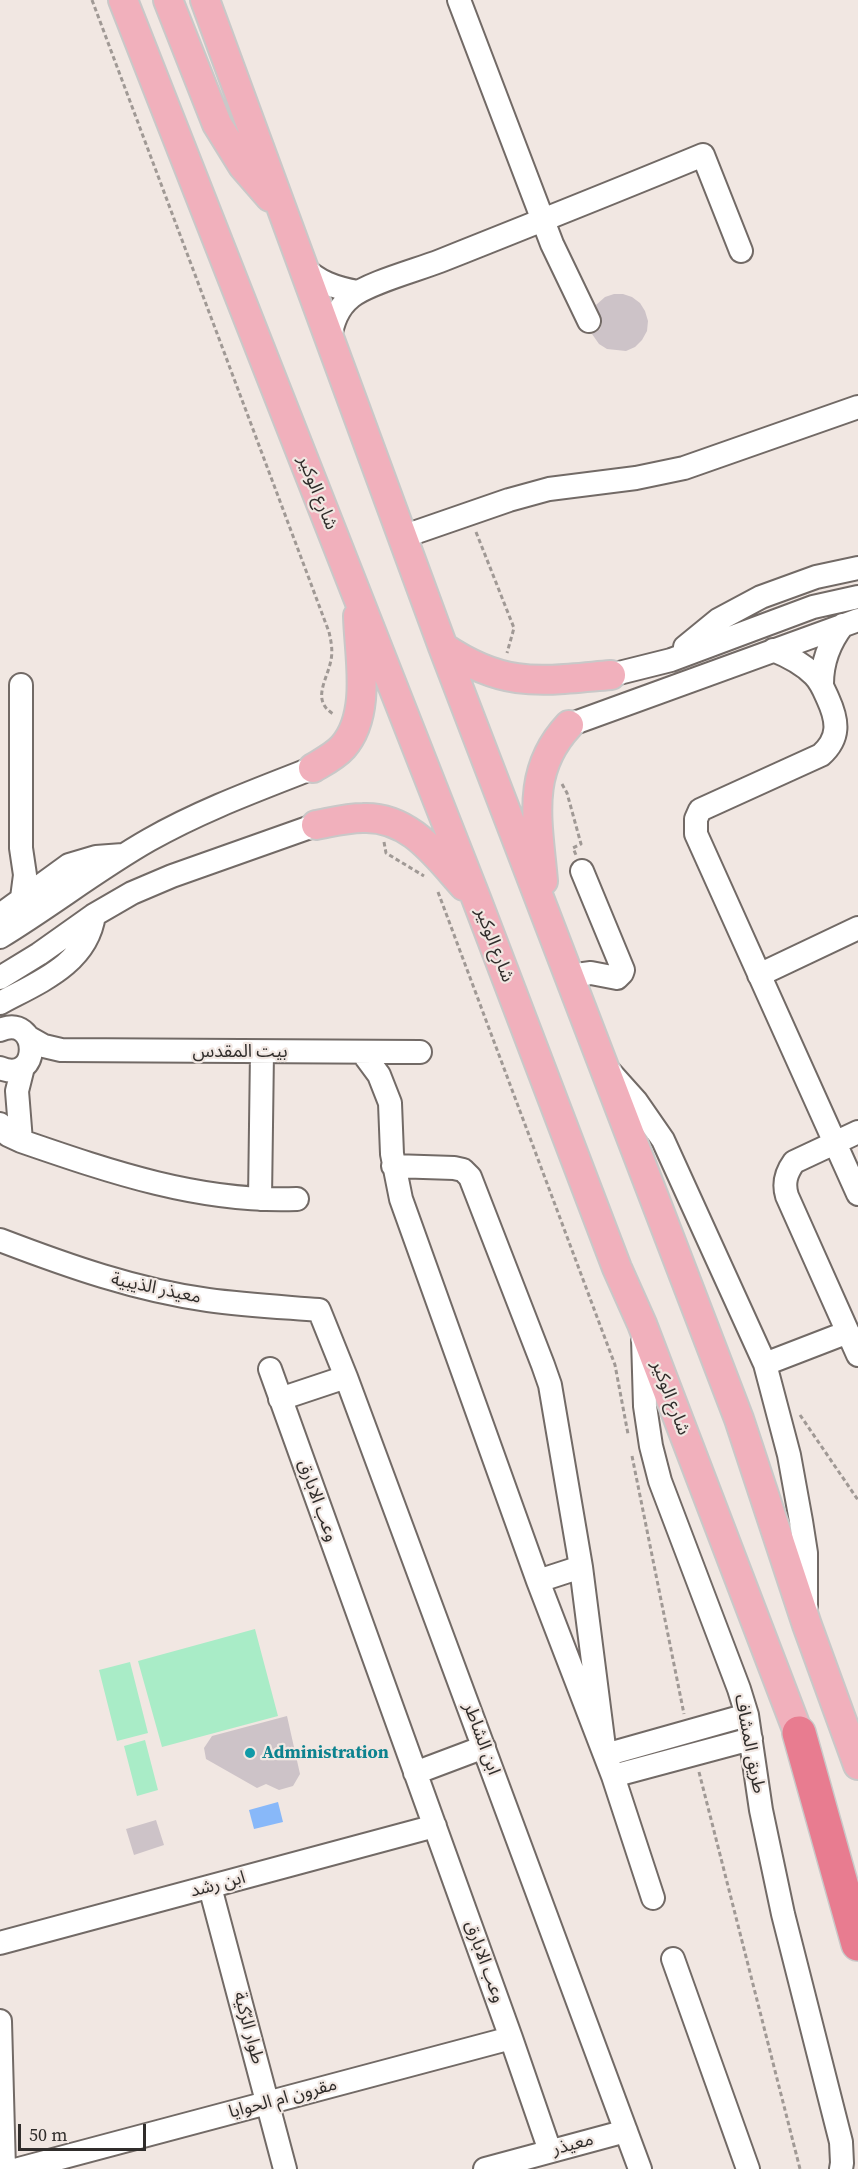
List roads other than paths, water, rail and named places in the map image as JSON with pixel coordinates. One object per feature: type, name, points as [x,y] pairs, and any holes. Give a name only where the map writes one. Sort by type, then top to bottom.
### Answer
[{"type":"highway","points":[[799,1733],[858,1944]]},
{"type":"main road","name":"شارع الوكير","points":[[123,0],[357,592],[617,1269],[642,1324],[858,1893]]},
{"type":"main road","points":[[168,0],[217,124],[243,166],[282,209]]},
{"type":"main road","points":[[205,0],[443,647],[739,1419],[807,1625],[858,1765]]},
{"type":"main road","points":[[313,768],[344,746],[357,722],[361,700],[357,592]]},
{"type":"main road","points":[[443,647],[466,662],[500,675],[532,680],[611,675]]},
{"type":"main road","points":[[546,913],[536,799],[540,774],[551,747],[569,725]]},
{"type":"main road","points":[[316,825],[363,818],[383,819],[402,826],[426,844],[476,898]]},
{"type":"street","points":[[459,0],[552,244],[589,321]]},
{"type":"street","points":[[329,340],[337,312],[358,292],[703,155],[741,251]]},
{"type":"street","points":[[302,266],[327,285],[358,292]]},
{"type":"street","points":[[402,537],[549,489],[636,478],[684,468],[858,407]]},
{"type":"street","points":[[670,660],[718,620],[737,608],[816,578],[858,568]]},
{"type":"street","points":[[611,675],[670,660],[813,607],[858,597]]},
{"type":"street","points":[[813,607],[841,626]]},
{"type":"street","points":[[569,725],[841,626]]},
{"type":"street","points":[[822,684],[828,649],[841,626]]},
{"type":"street","points":[[773,650],[796,661],[822,684],[836,721],[835,735],[827,749],[820,755],[700,810],[695,827],[698,842],[858,1194]]},
{"type":"street","points":[[21,685],[21,848],[25,875],[22,898]]},
{"type":"street","points":[[0,938],[124,855],[202,813],[313,768]]},
{"type":"street","points":[[0,978],[94,915],[132,893],[316,825]]},
{"type":"street","points":[[21,848],[29,860],[39,868],[57,872]]},
{"type":"street","points":[[0,915],[57,872],[82,861],[124,855]]},
{"type":"street","points":[[569,976],[591,973],[617,978],[623,970],[582,871]]},
{"type":"street","points":[[0,1003],[64,966],[80,952],[90,935],[94,915]]},
{"type":"street","points":[[759,975],[858,928]]},
{"type":"street","points":[[21,1141],[18,1091],[25,1064],[31,1054],[32,1045],[27,1035],[25,1004],[32,986]]},
{"type":"street","name":"بيت المقدس","points":[[0,1030],[11,1027],[44,1046],[61,1050],[420,1053]]},
{"type":"street","name":"بيت المقدس","points":[[0,1068],[9,1071],[61,1050]]},
{"type":"street","points":[[260,1199],[262,1052]]},
{"type":"street","points":[[362,1052],[379,1075],[390,1103],[393,1166],[401,1199],[538,1581],[609,1765],[653,1898]]},
{"type":"street","points":[[601,1062],[636,1101],[663,1140],[765,1364],[789,1455],[801,1521],[806,1553],[807,1625]]},
{"type":"street","points":[[0,1124],[8,1135],[21,1141],[111,1172],[154,1184],[260,1199],[297,1199]]},
{"type":"street","points":[[858,1132],[794,1162],[786,1175],[785,1190],[858,1355]]},
{"type":"street","points":[[393,1166],[454,1168],[463,1170],[470,1177],[550,1385],[581,1567],[609,1765]]},
{"type":"street","name":"معيذر الذيبية","points":[[0,1240],[103,1277],[159,1291],[207,1300],[319,1310]]},
{"type":"street","name":"ابن الشاطر","points":[[319,1310],[346,1377],[640,2169]]},
{"type":"street","name":"طريق المشاف","points":[[642,1324],[645,1406],[651,1446],[658,1472],[747,1715],[761,1810],[783,1914],[841,2142],[843,2163],[841,2169]]},
{"type":"street","points":[[765,1364],[848,1332]]},
{"type":"street","name":"وعب الابارق","points":[[270,1368],[550,2151]]},
{"type":"street","points":[[280,1399],[346,1377]]},
{"type":"street","points":[[538,1581],[581,1567]]},
{"type":"street","points":[[609,1765],[688,1732],[747,1715]]},
{"type":"street","points":[[609,1765],[694,1754],[751,1739]]},
{"type":"street","points":[[416,1773],[484,1747]]},
{"type":"street","name":"ابن رشد","points":[[0,1943],[435,1826]]},
{"type":"street","name":"طوار الرّكية","points":[[210,1887],[285,2169]]},
{"type":"street","points":[[673,1959],[748,2169]]},
{"type":"street","points":[[0,2021],[4,2169]]},
{"type":"street","name":"مقرون ام الحوايا","points":[[19,2169],[511,2037]]},
{"type":"street","name":"معيذر","points":[[485,2169],[626,2131]]},
{"type":"water","points":[[278,1802],[283,1822],[254,1829],[249,1810]]},
{"type":"place","name":"Administration","points":[[250,1753]]}]
